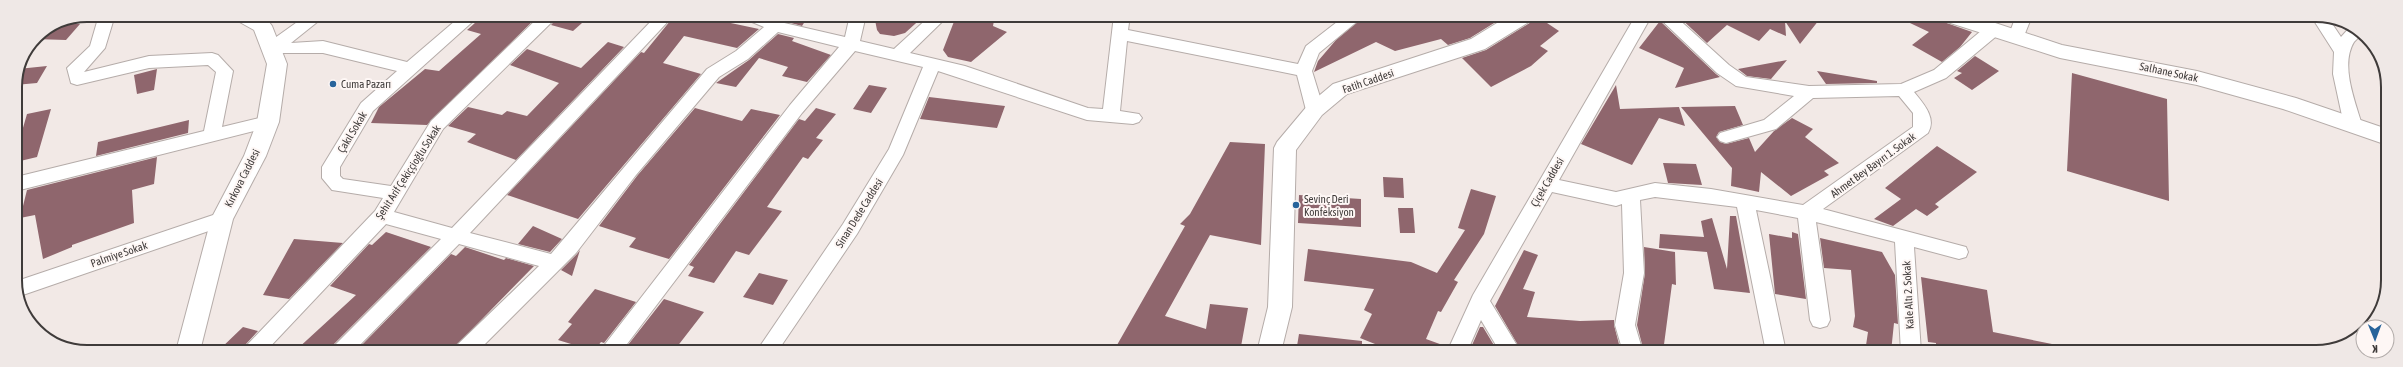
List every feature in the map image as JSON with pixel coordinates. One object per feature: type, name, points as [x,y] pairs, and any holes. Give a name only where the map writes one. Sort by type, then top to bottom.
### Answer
[{"type":"street","points":[[105,22],[97,48],[75,68],[77,79],[149,62],[212,59],[225,71],[212,136]]},
{"type":"street","name":"Kırkova Caddesi","points":[[190,345],[222,219],[255,156],[268,122],[277,64],[262,26],[255,22]]},
{"type":"street","points":[[271,49],[308,22]]},
{"type":"street","name":"Çakıl Sokak","points":[[396,193],[338,184],[331,178],[331,167],[367,107],[464,22]]},
{"type":"street","name":"Şehit Arif Çekiççioğlu Sokak","points":[[261,345],[382,216],[437,125],[544,22]]},
{"type":"street","points":[[349,345],[455,237],[610,71],[659,22]]},
{"type":"street","points":[[766,22],[775,26],[959,70],[1087,114],[1134,118]]},
{"type":"street","points":[[614,345],[796,109],[851,44],[857,22]]},
{"type":"street","points":[[898,55],[933,22]]},
{"type":"street","points":[[1111,116],[1114,73],[1120,22]]},
{"type":"street","points":[[1315,110],[1304,70],[1312,50],[1348,22]]},
{"type":"street","name":"Fatih Caddesi","points":[[1271,345],[1280,307],[1285,148],[1315,110],[1340,89],[1478,44],[1514,22]]},
{"type":"street","name":"Çiçek Caddesi","points":[[1460,345],[1480,301],[1640,22]]},
{"type":"street","points":[[1672,22],[1723,69],[1742,82],[1809,92],[1903,90],[1940,74],[1993,30]]},
{"type":"street","name":"Salhane Sokak","points":[[1967,22],[2060,51],[2197,78],[2289,103],[2381,135]]},
{"type":"street","points":[[2016,37],[2022,22]]},
{"type":"street","points":[[2323,23],[2342,51]]},
{"type":"street","points":[[470,345],[552,262],[569,248],[630,170],[713,73],[742,55],[775,26]]},
{"type":"street","points":[[2352,33],[2342,51],[2341,75],[2353,125]]},
{"type":"street","points":[[1119,34],[1304,70]]},
{"type":"street","points":[[271,49],[323,47],[411,69]]},
{"type":"street","name":"Sinan Dede Caddesi","points":[[771,345],[850,229],[897,150],[933,64]]},
{"type":"street","name":"Ahmet Bey Bayırı 1. Sokak","points":[[1806,212],[1922,129],[1921,112],[1903,90]]},
{"type":"street","points":[[1726,138],[1770,125],[1809,92]]},
{"type":"street","points":[[22,183],[268,122]]},
{"type":"street","points":[[1546,184],[1616,199],[1655,190],[1712,196],[1745,203],[1806,212],[1959,252]]},
{"type":"street","points":[[1631,195],[1634,273],[1625,326],[1631,345]]},
{"type":"street","points":[[1745,203],[1775,345]]},
{"type":"street","points":[[1806,212],[1820,320]]},
{"type":"street","points":[[382,216],[455,237],[552,262]]},
{"type":"street","name":"Palmiye Sokak","points":[[23,287],[222,219]]},
{"type":"street","name":"Kale Altı 2. Sokak","points":[[1904,237],[1911,345]]},
{"type":"street","points":[[1480,301],[1507,345]]},
{"type":"building","points":[[476,22],[532,22],[427,125],[371,123],[379,107],[425,69],[439,71],[481,34],[467,30]]},
{"type":"building","points":[[554,22],[583,22],[573,31],[551,25]]},
{"type":"building","points":[[669,22],[726,22],[759,29],[737,48],[684,36],[663,63],[701,74],[578,219],[507,195],[641,52],[644,53]]},
{"type":"building","points":[[787,22],[805,22],[802,26]]},
{"type":"building","points":[[875,22],[917,22],[905,33],[894,36],[880,34],[877,30]]},
{"type":"building","points":[[954,22],[994,22],[993,26],[1007,32],[971,62],[948,57],[943,50]]},
{"type":"building","points":[[1358,22],[1496,22],[1470,38],[1448,45],[1441,39],[1395,51],[1376,42],[1314,72],[1318,61],[1336,40]]},
{"type":"building","points":[[1531,22],[1546,22],[1559,31],[1540,46],[1548,51],[1531,66],[1491,87],[1462,58],[1486,50]]},
{"type":"building","points":[[1659,22],[1661,22],[1720,77],[1675,88],[1684,68],[1639,48]]},
{"type":"building","points":[[1684,22],[1785,22],[1786,36],[1770,29],[1759,41],[1727,25],[1707,43]]},
{"type":"building","points":[[1786,22],[1817,22],[1800,44]]},
{"type":"building","points":[[1908,22],[1944,22],[1972,32],[1960,47],[1942,62],[1912,45],[1929,32]]},
{"type":"building","points":[[72,24],[80,24],[66,40],[43,39],[62,27]]},
{"type":"building","points":[[778,34],[794,38],[792,41],[831,55],[807,82],[782,76],[788,67],[759,58],[736,87],[716,83],[749,60]]},
{"type":"building","points":[[608,42],[624,47],[516,160],[467,142],[476,134],[448,126],[468,107],[502,115],[507,111],[527,116],[559,83],[510,65],[527,49],[581,68]]},
{"type":"building","points":[[1975,56],[1999,71],[1972,90],[1954,78],[1962,73],[1957,71]]},
{"type":"building","points":[[1787,60],[1771,79],[1747,76],[1738,69]]},
{"type":"building","points":[[47,66],[37,83],[22,84],[25,68]]},
{"type":"building","points":[[157,69],[154,90],[137,94],[134,75]]},
{"type":"building","points":[[1817,71],[1877,81],[1877,83],[1826,84]]},
{"type":"building","points":[[2072,73],[2167,99],[2169,201],[2067,171]]},
{"type":"building","points":[[869,85],[887,88],[871,113],[853,109]]},
{"type":"building","points":[[1616,85],[1620,109],[1679,107],[1685,126],[1659,118],[1632,165],[1581,144]]},
{"type":"building","points":[[929,97],[1005,106],[997,128],[920,119]]},
{"type":"building","points":[[1735,106],[1743,125],[1719,132],[1716,137],[1720,142],[1726,144],[1749,138],[1755,152],[1774,131],[1792,118],[1813,129],[1805,137],[1839,163],[1824,171],[1829,175],[1791,196],[1761,172],[1759,192],[1731,186],[1732,168],[1681,107]]},
{"type":"building","points":[[695,108],[742,121],[751,109],[780,115],[669,259],[629,247],[636,238],[599,226],[637,176]]},
{"type":"building","points":[[816,108],[836,114],[816,138],[823,140],[808,159],[803,157],[767,207],[782,211],[749,255],[736,251],[714,283],[688,276],[694,267],[689,265],[799,119],[805,121]]},
{"type":"building","points":[[51,109],[37,157],[22,161],[22,131],[27,114]]},
{"type":"building","points":[[189,120],[188,133],[96,156],[98,142]]},
{"type":"building","points":[[1230,142],[1265,144],[1261,245],[1210,235],[1165,316],[1206,329],[1210,304],[1248,308],[1241,345],[1117,345],[1185,226],[1180,224],[1190,214]]},
{"type":"building","points":[[1937,146],[1977,172],[1935,204],[1939,207],[1927,216],[1916,209],[1893,226],[1874,219],[1901,199],[1885,188]]},
{"type":"building","points":[[157,157],[154,184],[132,190],[134,223],[72,245],[72,247],[43,259],[35,215],[22,218],[22,210],[27,190]]},
{"type":"building","points":[[1663,163],[1696,164],[1702,185],[1668,183]]},
{"type":"building","points":[[1383,177],[1403,178],[1404,198],[1384,197]]},
{"type":"building","points":[[1471,189],[1496,196],[1484,234],[1454,280],[1458,282],[1441,312],[1438,311],[1426,339],[1442,345],[1378,345],[1360,338],[1372,314],[1364,310],[1374,289],[1304,281],[1308,249],[1411,262],[1437,273],[1465,230],[1458,228]]},
{"type":"building","points":[[1299,195],[1361,199],[1361,227],[1298,223]]},
{"type":"building","points":[[1398,208],[1413,208],[1415,233],[1400,233]]},
{"type":"building","points":[[1730,216],[1736,216],[1750,293],[1714,289],[1707,252],[1659,248],[1660,234],[1704,237],[1701,221],[1712,218],[1727,269]]},
{"type":"building","points":[[533,226],[562,239],[550,252],[518,244]]},
{"type":"building","points":[[386,232],[431,247],[334,345],[302,345],[356,295],[330,286],[369,244],[372,245]]},
{"type":"building","points":[[1792,232],[1798,234],[1806,299],[1775,294],[1769,234],[1792,238]]},
{"type":"building","points":[[1820,238],[1882,252],[1895,275],[1898,324],[1894,323],[1892,345],[1866,345],[1868,332],[1853,327],[1855,316],[1851,270],[1824,268]]},
{"type":"building","points":[[294,239],[343,243],[289,299],[263,295]]},
{"type":"building","points":[[465,247],[504,260],[506,258],[534,266],[457,345],[362,345],[451,254],[456,256]]},
{"type":"building","points":[[1644,247],[1675,252],[1676,285],[1672,284],[1664,345],[1642,345],[1637,325],[1645,273]]},
{"type":"building","points":[[580,250],[572,276],[561,270],[577,254]]},
{"type":"building","points":[[1524,250],[1538,255],[1523,289],[1535,292],[1527,317],[1580,321],[1614,320],[1619,345],[1518,345],[1495,306]]},
{"type":"building","points":[[759,273],[788,280],[773,305],[743,297]]},
{"type":"building","points":[[1921,277],[1987,290],[1993,332],[2057,345],[1936,345],[1936,343],[1928,342]]},
{"type":"building","points":[[595,289],[636,302],[604,343],[601,342],[599,345],[574,345],[558,340],[572,324],[568,322]]},
{"type":"building","points":[[664,299],[704,312],[678,345],[628,345]]},
{"type":"building","points":[[243,327],[258,331],[246,345],[224,345]]},
{"type":"building","points":[[1480,327],[1483,327],[1494,345],[1472,345]]},
{"type":"building","points":[[1299,334],[1362,341],[1362,345],[1297,345]]},
{"type":"place","name":"Cuma Pazarı","points":[[333,84]]},
{"type":"place","name":"Sevinç Deri Konfeksiyon","points":[[1296,205]]}]
